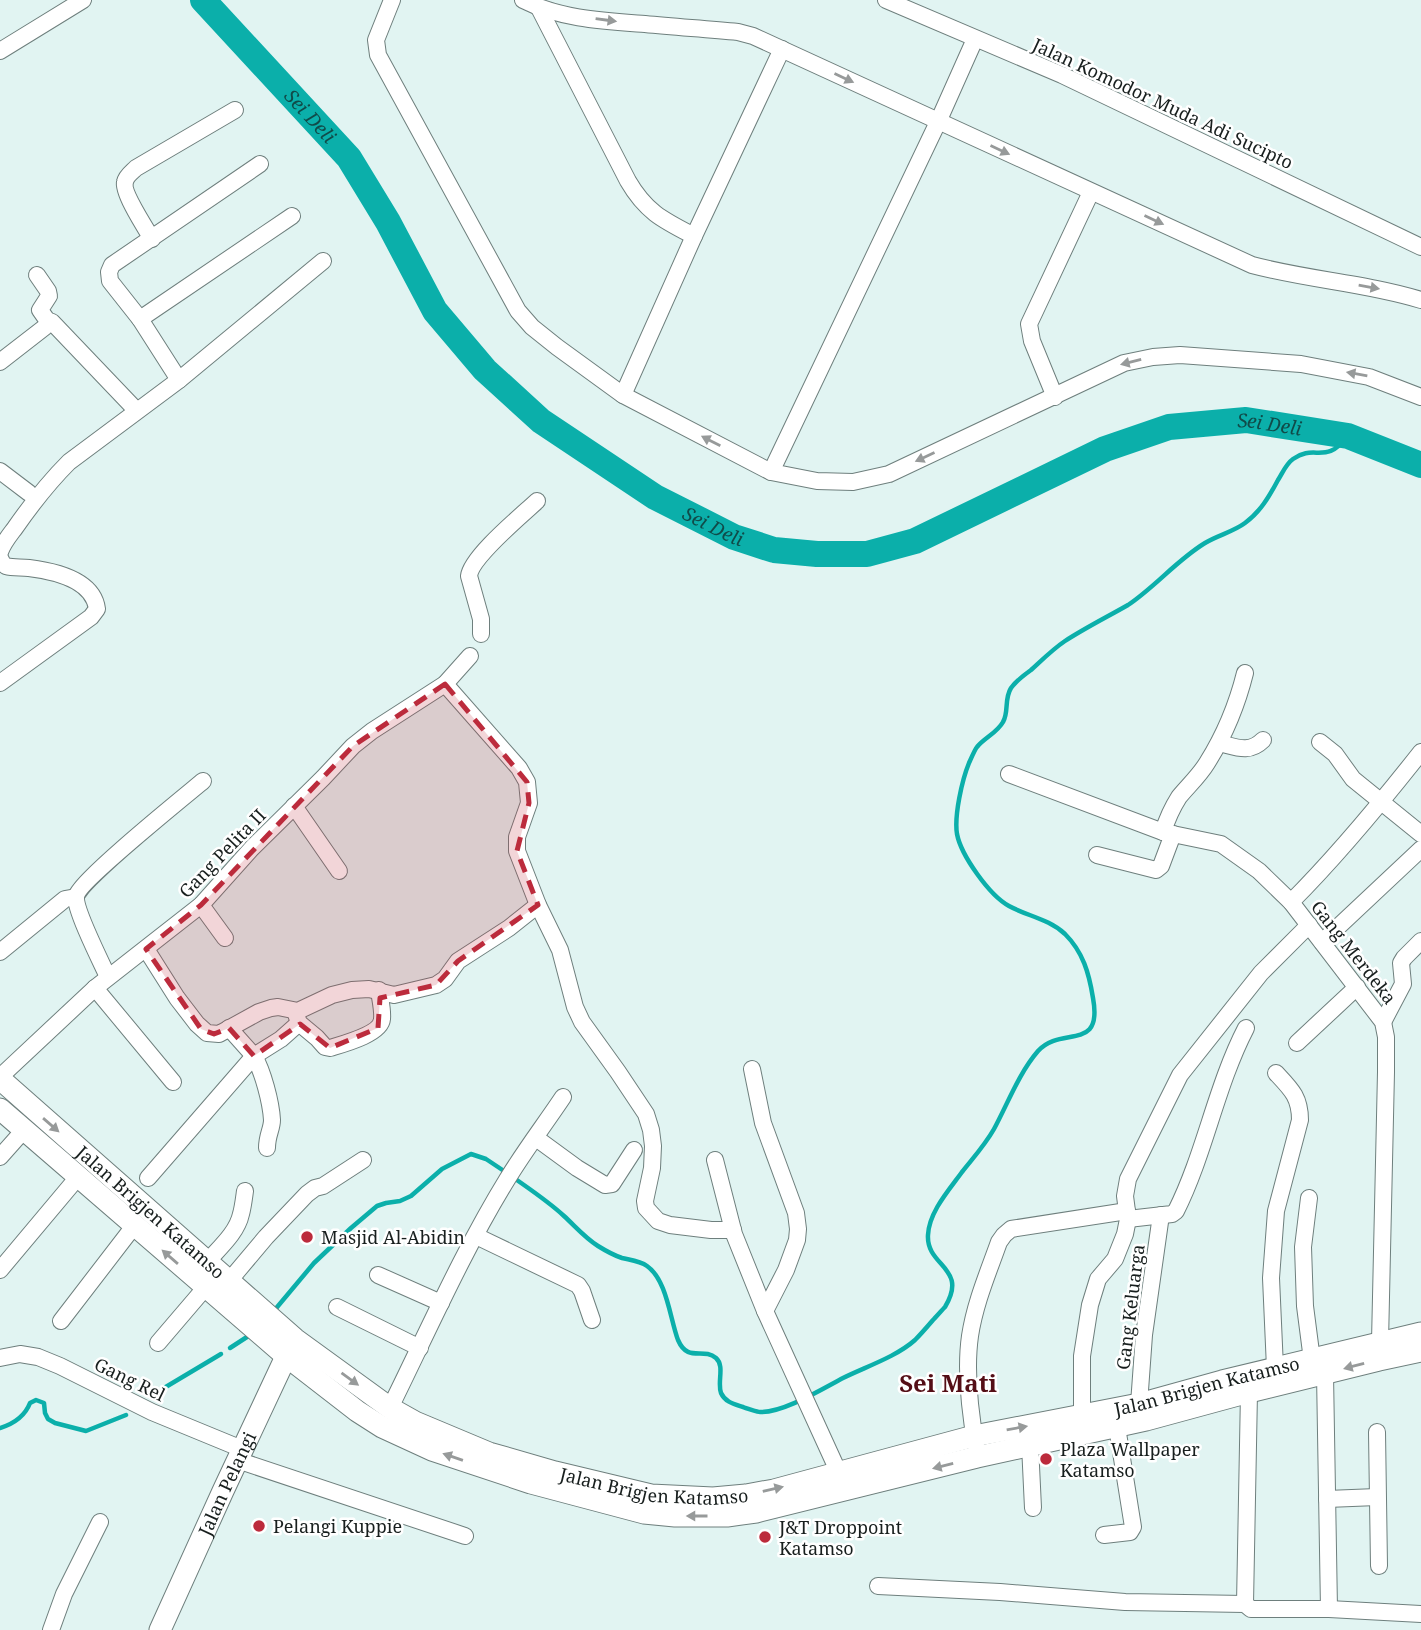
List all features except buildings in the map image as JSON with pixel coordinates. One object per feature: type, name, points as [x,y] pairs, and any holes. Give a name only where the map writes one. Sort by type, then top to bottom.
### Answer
[{"type":"main road","name":"Jalan Brigjen Katamso","points":[[0,1078],[229,1281],[247,1310]]},
{"type":"main road","name":"Jalan Brigjen Katamso","points":[[0,1109],[205,1287],[247,1310],[358,1411],[382,1427],[432,1450],[531,1483],[644,1513],[714,1516],[756,1512],[1082,1416],[1139,1404],[1275,1368],[1318,1367],[1421,1351]]},
{"type":"main road","name":"Jalan Brigjen Katamso","points":[[282,1340],[390,1408],[439,1433],[489,1453],[650,1495],[713,1498],[774,1490],[838,1471],[976,1446],[1030,1444],[1117,1427],[1249,1392],[1380,1342],[1421,1333]]},
{"type":"main road","name":"Jalan Pelangi","points":[[160,1630],[240,1455],[282,1340]]},
{"type":"street","points":[[0,51],[83,0]]},
{"type":"street","points":[[392,0],[376,40],[378,55],[518,311],[556,347],[623,396],[771,472],[817,481],[853,482],[889,474],[1124,363],[1153,357],[1180,355],[1301,364],[1369,377],[1421,397]]},
{"type":"street","points":[[523,0],[558,14],[614,22],[738,32],[753,36],[1252,265],[1276,272],[1395,292],[1421,300]]},
{"type":"street","name":"Jalan Komodor Muda Adi Sucipto","points":[[886,0],[1062,75],[1421,247]]},
{"type":"street","points":[[539,8],[638,198],[650,210],[694,236]]},
{"type":"street","points":[[771,472],[975,39]]},
{"type":"street","points":[[623,396],[694,236],[782,49]]},
{"type":"street","points":[[152,239],[125,187],[126,178],[136,168],[235,110]]},
{"type":"street","points":[[179,380],[140,319],[110,281],[109,272],[112,265],[260,164]]},
{"type":"street","points":[[1055,397],[1032,341],[1029,324],[1091,192]]},
{"type":"street","points":[[140,319],[292,216]]},
{"type":"street","points":[[0,552],[32,497],[78,454],[179,380],[323,261]]},
{"type":"street","points":[[37,275],[48,291],[49,296],[40,310],[47,320],[136,411]]},
{"type":"street","points":[[0,362],[44,327]]},
{"type":"street","points":[[2,475],[32,497]]},
{"type":"street","points":[[481,634],[481,619],[469,574],[472,565],[537,501]]},
{"type":"street","points":[[0,558],[3,564],[10,568],[45,570],[77,582],[89,591],[97,603],[97,609],[91,617],[0,683]]},
{"type":"street","name":"Gang Pelita II","points":[[0,1078],[102,983],[201,905],[252,848],[353,746],[445,684],[470,656]]},
{"type":"street","points":[[1097,855],[1156,870],[1161,866],[1168,833],[1168,817],[1219,743],[1241,690],[1245,673]]},
{"type":"street","points":[[445,684],[519,768],[527,782],[529,803],[517,837],[517,851],[538,905],[560,950],[579,1015],[646,1114],[653,1146],[646,1208],[658,1221],[670,1225],[733,1230]]},
{"type":"street","points":[[1219,743],[1251,749],[1263,740]]},
{"type":"street","points":[[1320,742],[1335,754],[1353,779],[1421,834]]},
{"type":"street","points":[[1291,902],[1381,803],[1421,752]]},
{"type":"street","name":"Gang Merdeka","points":[[1009,774],[1168,833],[1221,844],[1259,871],[1291,902],[1383,1022],[1386,1072],[1380,1342]]},
{"type":"street","points":[[173,1082],[102,983],[76,897],[93,876],[203,781]]},
{"type":"street","points":[[294,806],[339,871]]},
{"type":"street","points":[[1322,942],[1421,849]]},
{"type":"street","points":[[0,952],[65,899],[76,897]]},
{"type":"street","points":[[201,905],[225,937]]},
{"type":"street","points":[[148,1178],[254,1055],[281,1040],[297,1017],[332,995],[352,990],[379,990],[394,995],[436,985],[445,979],[458,961],[509,928],[538,905]]},
{"type":"street","points":[[1082,1416],[1082,1356],[1090,1306],[1098,1279],[1115,1259],[1125,1234],[1128,1179],[1180,1075],[1261,972],[1309,925]]},
{"type":"street","points":[[1383,1022],[1402,988],[1404,979],[1401,963],[1421,941]]},
{"type":"street","points":[[146,949],[177,998],[201,1029],[214,1034],[278,1007],[297,1017],[328,1048],[378,1028],[382,1019],[379,990]]},
{"type":"street","points":[[1297,1043],[1357,987]]},
{"type":"street","points":[[229,1028],[254,1055],[263,1073],[272,1122],[267,1148]]},
{"type":"street","points":[[976,1446],[968,1390],[970,1337],[979,1294],[999,1242],[1011,1229],[1127,1215],[1172,1214],[1176,1211],[1224,1078],[1247,1028]]},
{"type":"street","points":[[752,1069],[763,1124],[796,1213],[798,1228],[797,1240],[786,1270],[765,1311]]},
{"type":"street","points":[[1275,1368],[1271,1278],[1276,1211],[1300,1120],[1300,1107],[1292,1090],[1276,1073]]},
{"type":"street","points":[[390,1408],[475,1236],[513,1171],[563,1097]]},
{"type":"street","points":[[0,1157],[24,1130]]},
{"type":"street","points":[[536,1138],[605,1185],[612,1184],[634,1150]]},
{"type":"street","points":[[229,1281],[307,1194],[363,1160]]},
{"type":"street","points":[[715,1160],[733,1230],[765,1311],[838,1471]]},
{"type":"street","points":[[0,1270],[78,1177]]},
{"type":"street","points":[[207,1262],[238,1223],[245,1191]]},
{"type":"street","points":[[1309,1198],[1303,1247],[1305,1306],[1318,1367],[1327,1499],[1329,1609]]},
{"type":"street","name":"Gang Keluarga","points":[[1139,1404],[1144,1335],[1161,1215]]},
{"type":"street","points":[[61,1321],[134,1226]]},
{"type":"street","points":[[475,1236],[578,1285],[592,1320]]},
{"type":"street","points":[[378,1275],[440,1303]]},
{"type":"street","points":[[158,1343],[205,1287]]},
{"type":"street","points":[[337,1307],[419,1348]]},
{"type":"street","name":"Gang Rel","points":[[0,1358],[20,1354],[38,1357],[240,1455],[465,1536]]},
{"type":"street","points":[[1245,1604],[1249,1392]]},
{"type":"street","points":[[1104,1535],[1130,1532],[1133,1527],[1117,1427]]},
{"type":"street","points":[[1377,1432],[1378,1566]]},
{"type":"street","points":[[1030,1444],[1032,1508]]},
{"type":"street","points":[[1327,1499],[1377,1497]]},
{"type":"street","points":[[51,1630],[64,1594],[100,1522]]},
{"type":"street","points":[[878,1586],[1125,1602],[1245,1604],[1251,1609],[1329,1609],[1421,1614]]},
{"type":"highlighted area","points":[[445,684],[527,782],[529,803],[517,851],[538,905],[458,961],[436,985],[380,998],[378,1028],[330,1048],[300,1024],[254,1056],[229,1028],[214,1034],[201,1029],[146,949],[201,905],[353,746]]},
{"type":"waterway","name":"Sei Deli","points":[[203,0],[349,158],[388,222],[435,311],[485,370],[541,421],[655,497],[734,537],[774,550],[817,554],[867,554],[915,541],[1105,449],[1169,427],[1246,420],[1348,436],[1421,465]]},
{"type":"waterway","points":[[514,1178],[552,1206],[598,1246],[619,1257],[644,1264],[654,1272],[667,1300],[682,1347],[691,1353],[711,1355],[719,1361],[721,1393],[733,1404],[760,1412],[780,1409],[890,1357],[915,1340],[945,1307],[951,1294],[950,1275],[929,1246],[929,1226],[936,1210],[983,1146],[1019,1078],[1038,1051],[1058,1039],[1086,1032],[1092,1026],[1094,1015],[1087,972],[1071,941],[1052,925],[1001,901],[985,884],[964,853],[957,834],[957,818],[959,798],[974,752],[1003,722],[1011,688],[1052,651],[1128,605],[1205,543],[1245,523],[1264,504],[1293,459],[1308,453],[1333,450],[1348,436]]},
{"type":"waterway","points":[[273,1312],[314,1263],[377,1206],[411,1196],[442,1169],[471,1154],[486,1159],[507,1173]]},
{"type":"waterway","points":[[230,1348],[250,1335]]},
{"type":"waterway","points":[[154,1394],[221,1354]]},
{"type":"waterway","points":[[0,1428],[18,1419],[30,1403],[36,1400],[44,1403],[48,1419],[86,1431],[126,1415]]},
{"type":"place","name":"Masjid Al-Abidin","points":[[307,1237]]},
{"type":"place","name":"Plaza Wallpaper Katamso","points":[[1046,1459]]},
{"type":"place","name":"Pelangi Kuppie","points":[[259,1526]]},
{"type":"place","name":"J&T Droppoint Katamso","points":[[765,1537]]},
{"type":"district","name":"Sei Mati","points":[[948,1382]]}]
